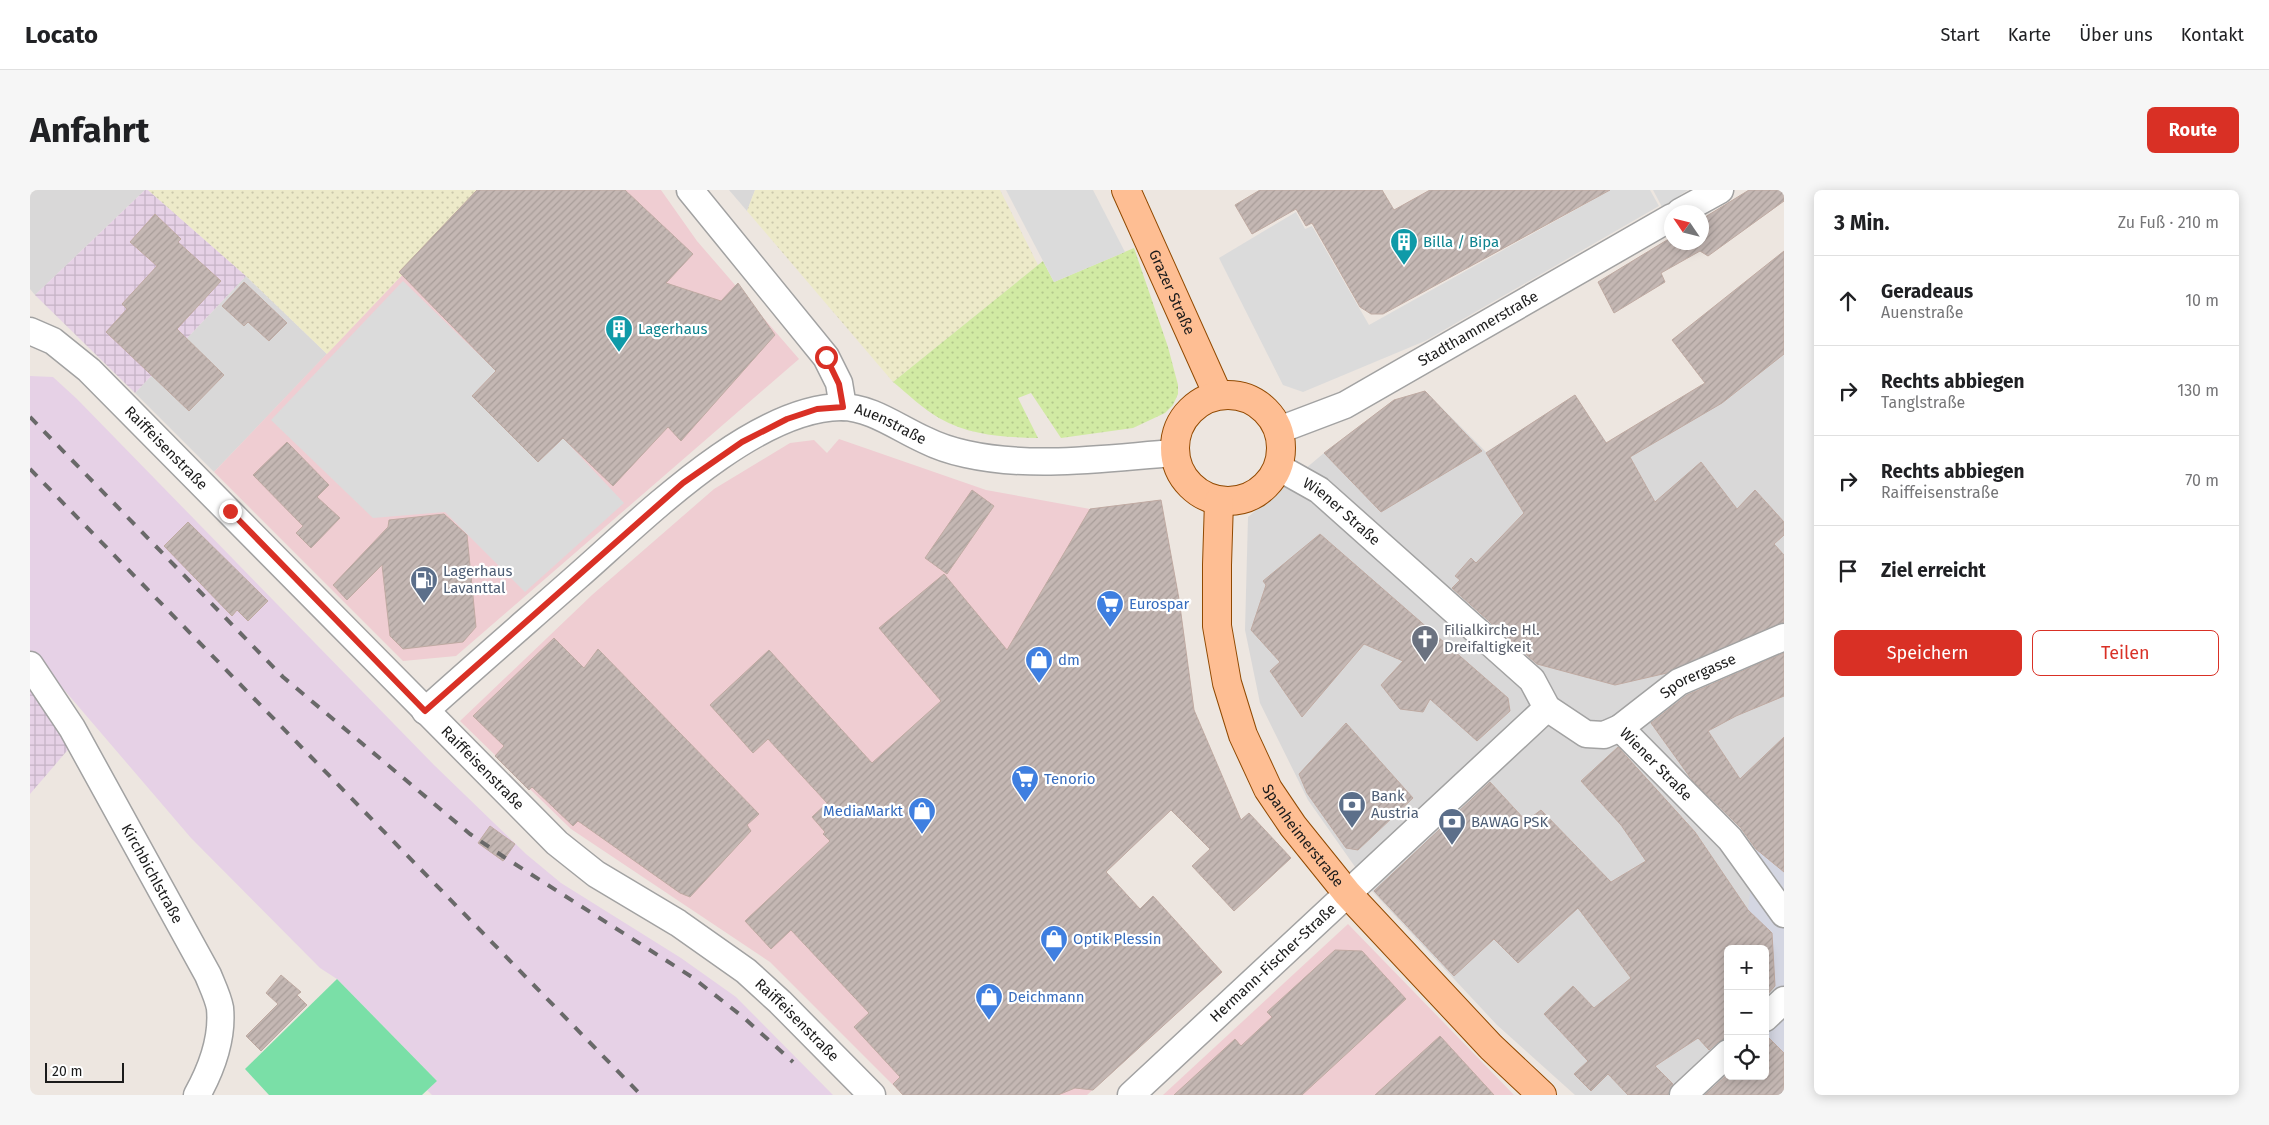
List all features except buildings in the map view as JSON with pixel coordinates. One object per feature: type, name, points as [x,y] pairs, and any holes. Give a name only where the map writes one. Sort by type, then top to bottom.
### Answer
[{"type":"main road","name":"Grazer Straße","points":[[1126,190],[1218,394]]},
{"type":"main road","points":[[1218,394],[1237,394],[1255,401],[1269,413],[1279,430],[1282,448],[1278,467],[1269,482],[1255,494],[1238,501],[1219,501],[1202,496],[1188,485],[1179,470],[1174,453],[1176,433],[1184,415],[1199,402],[1218,394]]},
{"type":"main road","name":"Spanheimerstraße","points":[[1219,501],[1217,626],[1227,683],[1243,736],[1268,789],[1293,826],[1347,893],[1486,1042],[1542,1095]]},
{"type":"street","name":"Auenstraße","points":[[690,190],[826,357],[839,384],[843,407],[875,414],[926,440],[964,454],[998,460],[1052,461],[1174,453]]},
{"type":"street","points":[[1693,205],[1720,190]]},
{"type":"street","name":"Stadthammerstraße","points":[[1279,430],[1344,405],[1664,222]]},
{"type":"street","name":"Raiffeisenstraße","points":[[30,331],[53,341],[89,370],[557,843],[596,874],[678,923],[746,971],[780,1002],[872,1095]]},
{"type":"street","points":[[425,711],[683,483],[742,442],[787,419],[817,409],[843,407]]},
{"type":"street","name":"Wiener Straße","points":[[1278,467],[1319,490],[1356,522],[1532,680],[1547,708],[1586,734],[1604,735],[1620,728],[1730,839],[1784,914]]},
{"type":"street","name":"Sporergasse","points":[[1620,728],[1679,682],[1784,637]]},
{"type":"street","name":"Kirchbichlstraße","points":[[30,665],[72,728],[208,975],[220,1007],[220,1032],[216,1053],[197,1095]]},
{"type":"street","name":"Hermann-Fischer-Straße","points":[[1131,1095],[1547,708]]},
{"type":"street","points":[[1683,1095],[1724,1057]]},
{"type":"shaded area","points":[[30,190],[145,190],[35,295],[30,289]]},
{"type":"shaded area","points":[[145,190],[148,190],[246,276],[135,393],[35,295]]},
{"type":"shaded area","points":[[148,190],[483,190],[327,354],[246,276]]},
{"type":"shaded area","points":[[483,190],[661,190],[697,241],[799,359],[456,656],[403,661],[214,472]]},
{"type":"shaded area","points":[[729,190],[755,190],[747,211]]},
{"type":"shaded area","points":[[755,190],[1000,190],[1038,265],[893,382],[747,211]]},
{"type":"shaded area","points":[[1006,190],[1093,190],[1125,252],[1054,282]]},
{"type":"shaded area","points":[[1585,190],[1650,190],[1659,206],[1425,341],[1303,392],[1283,385],[1219,258],[1296,212],[1305,229],[1312,226],[1369,325],[1591,201]]},
{"type":"shaded area","points":[[1653,190],[1688,190],[1664,205],[1662,207]]},
{"type":"shaded area","points":[[246,276],[327,354],[214,472],[135,393]]},
{"type":"shaded area","points":[[403,281],[496,371],[472,396],[538,462],[563,438],[624,503],[525,592],[445,512],[373,518],[271,420]]},
{"type":"shaded area","points":[[1784,353],[1784,1095],[1575,1095],[1497,1025],[1372,891],[1308,800],[1260,703],[1245,630],[1248,517],[1324,453],[1394,400],[1425,391],[1486,452],[1575,395],[1607,443],[1632,427],[1646,447]]},
{"type":"shaded area","points":[[30,376],[53,377],[77,399],[434,765],[526,854],[561,883],[681,958],[736,997],[833,1095],[432,1095],[427,1090],[437,1081],[337,979],[320,968],[191,838],[30,650]]},
{"type":"shaded area","points":[[839,439],[986,490],[1090,509],[1161,500],[1179,599],[1194,710],[1192,831],[1171,810],[1106,872],[1140,909],[1153,896],[1222,972],[1087,1095],[903,1095],[770,962],[571,829],[460,721],[592,595],[714,489],[790,443],[814,440],[827,453]]},
{"type":"shaded area","points":[[30,689],[72,745],[30,794]]},
{"type":"shaded area","points":[[1755,849],[1784,872],[1784,1053],[1769,1038],[1769,1010],[1775,986],[1772,933],[1748,910]]},
{"type":"shaded area","points":[[1348,924],[1514,1095],[1163,1095]]},
{"type":"green space","points":[[1134,248],[1168,347],[1178,385],[1178,394],[1173,405],[1165,413],[1133,428],[1061,438],[1031,393],[1018,398],[1038,438],[1000,436],[963,429],[939,418],[921,406],[893,382],[1043,261],[1054,282]]},
{"type":"green space","points":[[337,979],[437,1081],[422,1095],[269,1095],[245,1069]]},
{"type":"railway","points":[[30,417],[283,677],[470,834],[692,977],[743,1017],[793,1062]]},
{"type":"railway","points":[[30,469],[641,1095]]},
{"type":"place","name":"Billa / Bipa","points":[[1404,266]]},
{"type":"place","name":"Lagerhaus","points":[[619,353]]},
{"type":"place","name":"Lagerhaus Lavanttal","points":[[424,604]]},
{"type":"place","name":"Eurospar","points":[[1110,628]]},
{"type":"place","name":"Filialkirche Hl. Dreifaltigkeit","points":[[1425,663]]},
{"type":"place","name":"dm","points":[[1039,684]]},
{"type":"place","name":"Tenorio","points":[[1025,803]]},
{"type":"place","name":"Bank Austria","points":[[1352,829]]},
{"type":"place","name":"MediaMarkt","points":[[922,835]]},
{"type":"place","name":"BAWAG PSK","points":[[1452,846]]},
{"type":"place","name":"Optik Plessin","points":[[1054,963]]},
{"type":"place","name":"Deichmann","points":[[989,1021]]},
{"type":"route","points":[[230,511],[425,711],[683,483],[742,442],[787,419],[817,409],[843,407],[839,384],[826,357]]}]
